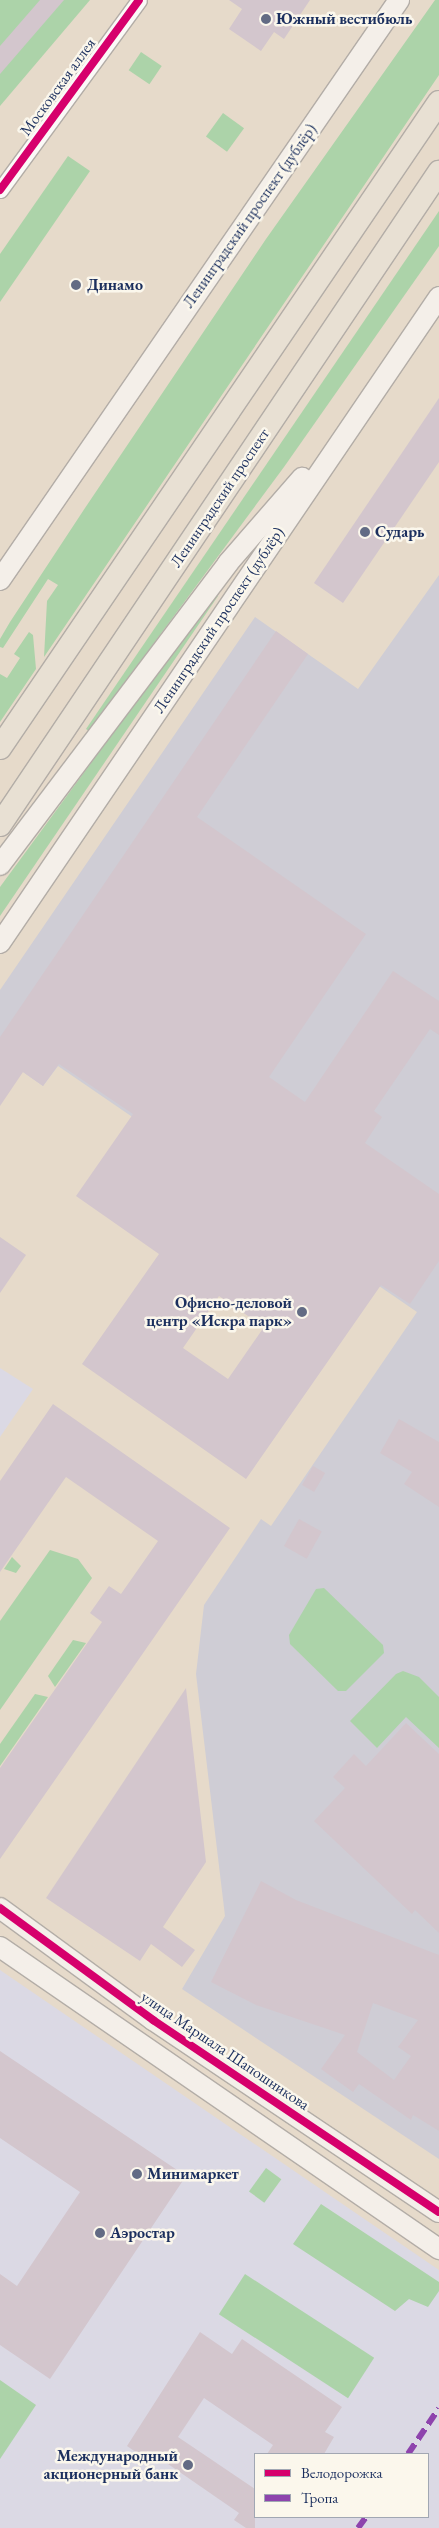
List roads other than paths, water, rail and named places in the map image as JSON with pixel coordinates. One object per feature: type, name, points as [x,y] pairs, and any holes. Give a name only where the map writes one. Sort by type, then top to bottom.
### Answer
[{"type":"main road","name":"Ленинградский проспект (дублёр)","points":[[0,580],[400,0]]},
{"type":"main road","points":[[0,748],[439,102]]},
{"type":"main road","name":"Ленинградский проспект","points":[[0,825],[439,172]]},
{"type":"main road","name":"Ленинградский проспект (дублёр)","points":[[0,943],[439,297]]},
{"type":"main road","points":[[0,865],[228,563],[360,412]]},
{"type":"main road","name":"улица Маршала Шапошникова","points":[[0,1908],[153,2020],[439,2212]]},
{"type":"main road","points":[[0,1948],[439,2249]]},
{"type":"street","name":"Московская аллея","points":[[0,190],[139,0]]},
{"type":"place","name":"Южный вестибюль","points":[[266,19]]},
{"type":"place","name":"Динамо","points":[[76,285]]},
{"type":"place","name":"Сударь","points":[[365,532]]},
{"type":"place","name":"Офисно-деловой центр «Искра парк»","points":[[302,1312]]},
{"type":"place","name":"Минимаркет","points":[[137,2174]]},
{"type":"place","name":"Аэростар","points":[[100,2233]]},
{"type":"place","name":"Международный акционерный банк","points":[[188,2465]]}]
